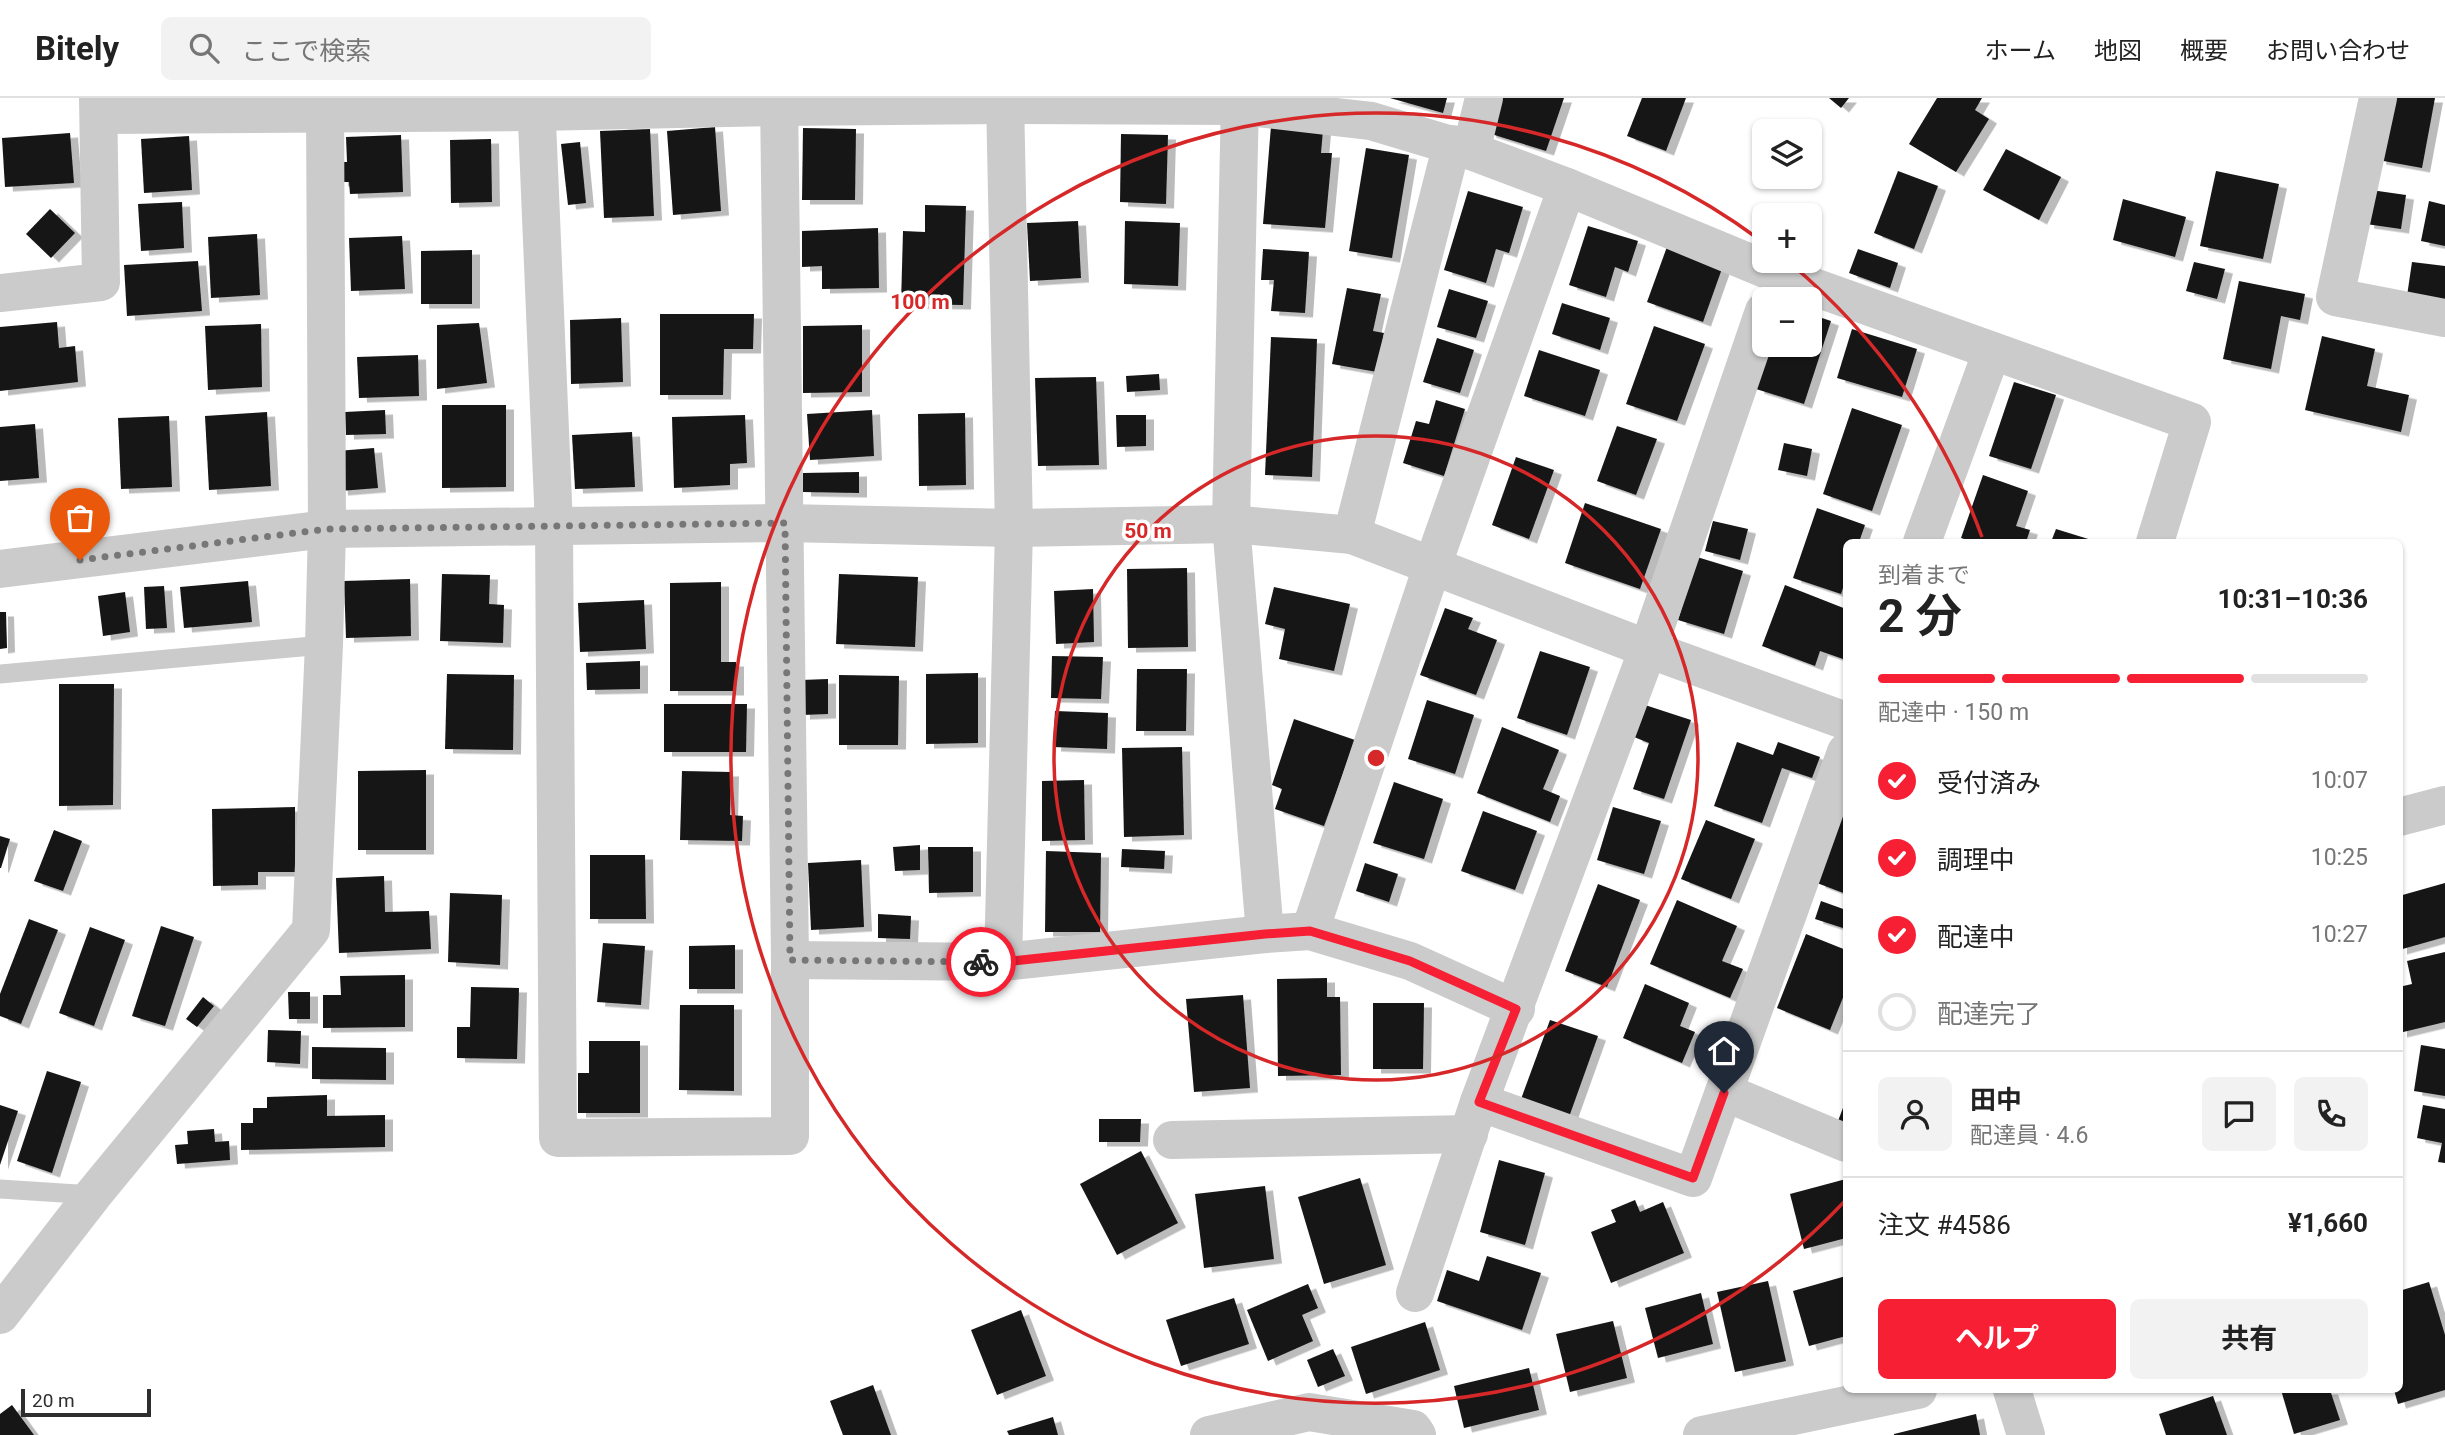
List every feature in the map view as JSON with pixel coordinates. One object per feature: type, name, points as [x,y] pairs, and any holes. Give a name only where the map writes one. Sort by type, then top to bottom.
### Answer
[{"type":"street","points":[[1352,535],[1461,148],[1484,98]]},
{"type":"street","points":[[2378,98],[2335,297],[2445,318]]},
{"type":"street","points":[[1003,962],[1014,528],[1005,101]]},
{"type":"street","points":[[0,293],[101,282],[99,106],[1005,101],[1240,102],[1371,121],[1461,148],[1567,187],[1772,287]]},
{"type":"street","points":[[536,105],[554,526],[558,1138],[790,1136],[779,102]]},
{"type":"street","points":[[1240,102],[1231,524],[1265,934]]},
{"type":"street","points":[[0,1315],[93,1195],[311,930],[327,529],[325,106]]},
{"type":"street","points":[[1310,931],[1433,565],[1567,187]]},
{"type":"street","points":[[1822,302],[1992,351],[2192,422],[2156,539]]},
{"type":"street","points":[[1415,1293],[1474,1118],[1648,649],[1752,346]]},
{"type":"street","points":[[1924,539],[1992,351]]},
{"type":"street","points":[[0,569],[327,529],[785,523],[1014,528],[1231,524],[1352,535],[1648,649],[1843,720]]},
{"type":"street","points":[[1172,1140],[1474,1118],[1693,1178],[1843,760]]},
{"type":"street","points":[[2403,816],[2445,805]]},
{"type":"street","points":[[790,960],[1003,962],[1310,931],[1410,961],[1516,1009]]},
{"type":"street","points":[[1724,1093],[1843,1142]]},
{"type":"street","points":[[1702,1435],[1904,1393]]},
{"type":"street","points":[[2013,1393],[2026,1435]]},
{"type":"street","points":[[1209,1435],[1310,1412],[1413,1429],[1417,1435]]},
{"type":"lane","points":[[0,674],[324,645]]},
{"type":"lane","points":[[0,1189],[93,1195]]},
{"type":"building","points":[[1390,98],[1447,98],[1443,113]]},
{"type":"building","points":[[1499,98],[1564,98],[1546,151],[1488,133]]},
{"type":"building","points":[[1642,98],[1686,98],[1666,151],[1627,136]]},
{"type":"building","points":[[1829,98],[1849,98],[1841,108]]},
{"type":"building","points":[[1937,98],[1982,98],[1975,110],[1989,119],[1956,172],[1909,144]]},
{"type":"building","points":[[2390,98],[2435,98],[2422,168],[2378,160]]},
{"type":"building","points":[[1271,126],[1323,130],[1321,153],[1332,153],[1325,228],[1263,224]]},
{"type":"building","points":[[715,127],[721,211],[673,215],[667,131]]},
{"type":"building","points":[[803,128],[856,129],[855,200],[802,200]]},
{"type":"building","points":[[650,129],[654,216],[604,218],[600,131]]},
{"type":"building","points":[[70,133],[74,183],[5,187],[2,138]]},
{"type":"building","points":[[1121,134],[1168,135],[1166,204],[1120,202]]},
{"type":"building","points":[[401,135],[403,192],[350,194],[349,182],[340,182],[339,162],[347,162],[346,137]]},
{"type":"building","points":[[189,136],[192,190],[144,193],[141,139]]},
{"type":"building","points":[[491,139],[492,202],[451,203],[450,140]]},
{"type":"building","points":[[580,142],[586,203],[568,205],[561,144]]},
{"type":"building","points":[[1366,148],[1409,155],[1392,258],[1349,251]]},
{"type":"building","points":[[2006,149],[2061,177],[2039,220],[1983,190]]},
{"type":"building","points":[[1898,171],[1938,186],[1914,249],[1874,233]]},
{"type":"building","points":[[2216,171],[2279,184],[2263,259],[2200,246]]},
{"type":"building","points":[[2371,190],[2406,195],[2401,229],[2366,224]]},
{"type":"building","points":[[1468,191],[1523,207],[1509,253],[1496,249],[1486,283],[1444,270]]},
{"type":"building","points":[[2123,199],[2186,217],[2175,257],[2113,240]]},
{"type":"building","points":[[2429,201],[2445,205],[2445,246],[2421,241]]},
{"type":"building","points":[[182,202],[184,248],[141,251],[138,204]]},
{"type":"building","points":[[925,205],[966,206],[963,305],[901,304],[903,231],[925,232]]},
{"type":"building","points":[[50,209],[75,233],[51,258],[26,234]]},
{"type":"building","points":[[1078,221],[1081,278],[1030,281],[1027,223]]},
{"type":"building","points":[[1125,221],[1180,223],[1178,286],[1124,284]]},
{"type":"building","points":[[1588,226],[1638,241],[1628,272],[1615,267],[1606,297],[1569,285]]},
{"type":"building","points":[[878,228],[879,288],[822,289],[822,266],[802,267],[802,231]]},
{"type":"building","points":[[257,234],[260,295],[211,298],[208,237]]},
{"type":"building","points":[[402,236],[405,289],[351,291],[349,238]]},
{"type":"building","points":[[1668,244],[1724,263],[1703,322],[1647,302]]},
{"type":"building","points":[[1263,249],[1309,252],[1305,313],[1271,311],[1274,280],[1261,280]]},
{"type":"building","points":[[1858,249],[1898,263],[1890,288],[1849,273]]},
{"type":"building","points":[[472,250],[472,304],[421,304],[421,251]]},
{"type":"building","points":[[198,261],[202,311],[127,316],[124,265]]},
{"type":"building","points":[[2194,262],[2225,269],[2217,299],[2186,291]]},
{"type":"building","points":[[2412,262],[2445,266],[2445,301],[2407,296]]},
{"type":"building","points":[[2239,281],[2305,294],[2300,320],[2281,316],[2271,369],[2223,359]]},
{"type":"building","points":[[1347,288],[1381,294],[1373,331],[1384,333],[1377,372],[1332,364]]},
{"type":"building","points":[[1449,289],[1488,301],[1476,338],[1437,327]]},
{"type":"building","points":[[1562,303],[1610,318],[1600,350],[1552,334]]},
{"type":"building","points":[[660,314],[754,314],[753,349],[724,349],[723,395],[660,395]]},
{"type":"building","points":[[621,318],[623,382],[571,384],[570,320]]},
{"type":"building","points":[[1822,318],[1831,321],[1822,349]]},
{"type":"building","points":[[57,322],[59,348],[75,346],[78,382],[0,391],[0,327]]},
{"type":"building","points":[[479,323],[487,383],[437,389],[437,325]]},
{"type":"building","points":[[261,324],[262,387],[208,390],[205,326]]},
{"type":"building","points":[[862,325],[862,392],[803,393],[803,326]]},
{"type":"building","points":[[1654,326],[1705,344],[1677,421],[1626,404]]},
{"type":"building","points":[[1852,329],[1917,349],[1902,397],[1837,378]]},
{"type":"building","points":[[2322,336],[2375,349],[2367,386],[2409,395],[2401,432],[2305,410]]},
{"type":"building","points":[[1271,337],[1317,339],[1312,477],[1265,475]]},
{"type":"building","points":[[1437,338],[1474,350],[1460,393],[1423,382]]},
{"type":"building","points":[[1539,350],[1600,370],[1585,416],[1524,396]]},
{"type":"building","points":[[418,355],[419,396],[359,398],[357,357]]},
{"type":"building","points":[[1766,357],[1819,357],[1804,404],[1756,389]]},
{"type":"building","points":[[1159,374],[1160,390],[1127,392],[1126,376]]},
{"type":"building","points":[[1096,377],[1099,465],[1038,466],[1035,378]]},
{"type":"building","points":[[2014,382],[2056,395],[2031,469],[1989,456]]},
{"type":"building","points":[[1436,400],[1465,409],[1444,476],[1403,463],[1416,421],[1429,424]]},
{"type":"building","points":[[442,405],[506,405],[506,487],[442,488]]},
{"type":"building","points":[[1852,408],[1902,425],[1872,511],[1823,494]]},
{"type":"building","points":[[385,410],[386,434],[346,435],[345,412]]},
{"type":"building","points":[[872,410],[874,456],[810,460],[807,414]]},
{"type":"building","points":[[267,412],[271,486],[209,490],[205,416]]},
{"type":"building","points":[[965,413],[966,485],[919,486],[918,414]]},
{"type":"building","points":[[745,415],[747,463],[730,464],[730,485],[674,488],[672,417]]},
{"type":"building","points":[[1116,415],[1146,415],[1146,446],[1117,447]]},
{"type":"building","points":[[169,416],[172,487],[121,489],[118,418]]},
{"type":"building","points":[[35,424],[39,478],[0,481],[0,427]]},
{"type":"building","points":[[1617,426],[1657,439],[1636,495],[1597,481]]},
{"type":"building","points":[[632,432],[635,487],[575,489],[572,435]]},
{"type":"building","points":[[1784,443],[1812,449],[1807,476],[1778,470]]},
{"type":"building","points":[[374,448],[378,488],[340,491],[337,451]]},
{"type":"building","points":[[1516,457],[1554,470],[1529,539],[1492,525]]},
{"type":"building","points":[[859,472],[859,493],[803,492],[803,473]]},
{"type":"building","points":[[1983,475],[2028,491],[2016,526],[2030,530],[2027,539],[1961,538]]},
{"type":"building","points":[[1585,503],[1661,529],[1640,589],[1565,563]]},
{"type":"building","points":[[1817,508],[1865,525],[1860,539],[1843,539],[1841,594],[1793,578]]},
{"type":"building","points":[[1713,521],[1748,529],[1740,560],[1705,551]]},
{"type":"building","points":[[2056,529],[2088,539],[2052,539]]},
{"type":"building","points":[[1697,557],[1743,571],[1724,634],[1678,620]]},
{"type":"building","points":[[1187,568],[1188,647],[1128,648],[1127,569]]},
{"type":"building","points":[[442,574],[490,575],[489,604],[504,605],[503,643],[440,641]]},
{"type":"building","points":[[839,574],[918,577],[915,647],[836,644]]},
{"type":"building","points":[[410,579],[411,636],[346,638],[344,581]]},
{"type":"building","points":[[248,581],[252,622],[184,628],[180,587]]},
{"type":"building","points":[[721,582],[721,662],[736,662],[736,691],[670,691],[670,583]]},
{"type":"building","points":[[1785,585],[1843,608],[1843,659],[1820,651],[1815,666],[1762,646]]},
{"type":"building","points":[[164,586],[167,628],[146,629],[144,587]]},
{"type":"building","points":[[1274,587],[1350,604],[1334,671],[1279,659],[1285,629],[1265,624]]},
{"type":"building","points":[[1093,589],[1094,642],[1056,644],[1054,591]]},
{"type":"building","points":[[125,592],[130,632],[103,636],[98,596]]},
{"type":"building","points":[[644,600],[646,649],[580,652],[578,603]]},
{"type":"building","points":[[1445,608],[1473,618],[1468,629],[1497,640],[1476,695],[1420,675]]},
{"type":"building","points":[[0,612],[6,612],[7,648],[0,649]]},
{"type":"building","points":[[1540,651],[1590,667],[1567,735],[1517,718]]},
{"type":"building","points":[[1052,656],[1103,657],[1101,699],[1051,698]]},
{"type":"building","points":[[640,661],[640,689],[587,690],[586,663]]},
{"type":"building","points":[[1137,669],[1187,669],[1186,731],[1136,731]]},
{"type":"building","points":[[978,673],[978,743],[926,744],[926,674]]},
{"type":"building","points":[[447,674],[514,675],[513,750],[445,749]]},
{"type":"building","points":[[839,675],[899,676],[898,745],[839,745]]},
{"type":"building","points":[[828,679],[828,714],[802,715],[801,680]]},
{"type":"building","points":[[59,684],[114,684],[113,805],[59,806]]},
{"type":"building","points":[[1427,700],[1474,715],[1455,774],[1408,759]]},
{"type":"building","points":[[664,704],[747,704],[746,752],[664,752]]},
{"type":"building","points":[[1645,705],[1691,720],[1664,799],[1633,789],[1649,743],[1634,737]]},
{"type":"building","points":[[1055,711],[1108,713],[1107,749],[1053,747]]},
{"type":"building","points":[[1294,719],[1355,740],[1324,826],[1275,809],[1282,789],[1272,785]]},
{"type":"building","points":[[1502,727],[1559,750],[1543,789],[1560,796],[1550,822],[1477,793]]},
{"type":"building","points":[[1737,742],[1773,755],[1778,742],[1820,757],[1812,778],[1782,768],[1762,823],[1714,806]]},
{"type":"building","points":[[1182,747],[1184,835],[1124,837],[1122,748]]},
{"type":"building","points":[[426,770],[426,850],[358,850],[358,771]]},
{"type":"building","points":[[682,771],[731,772],[730,815],[743,816],[742,841],[680,840]]},
{"type":"building","points":[[1084,780],[1085,840],[1042,841],[1042,781]]},
{"type":"building","points":[[1394,782],[1443,799],[1424,859],[1373,843]]},
{"type":"building","points":[[295,807],[295,872],[258,872],[258,885],[213,886],[212,809]]},
{"type":"building","points":[[1613,807],[1661,821],[1644,874],[1597,860]]},
{"type":"building","points":[[1483,811],[1537,831],[1515,890],[1461,871]]},
{"type":"building","points":[[1843,811],[1843,893],[1817,883]]},
{"type":"building","points":[[1706,820],[1755,839],[1731,899],[1681,879]]},
{"type":"building","points":[[54,830],[82,841],[63,891],[34,881]]},
{"type":"building","points":[[0,836],[10,839],[1,868],[0,868]]},
{"type":"building","points":[[920,845],[920,870],[895,871],[893,847]]},
{"type":"building","points":[[928,847],[973,847],[973,892],[929,893]]},
{"type":"building","points":[[1122,849],[1165,851],[1164,869],[1121,867]]},
{"type":"building","points":[[1046,851],[1101,853],[1100,932],[1045,932]]},
{"type":"building","points":[[590,855],[645,855],[646,919],[590,919]]},
{"type":"building","points":[[861,860],[864,927],[811,930],[808,863]]},
{"type":"building","points":[[1365,863],[1398,874],[1389,902],[1356,891]]},
{"type":"building","points":[[384,876],[385,912],[429,911],[431,949],[339,953],[336,878]]},
{"type":"building","points":[[2445,883],[2445,937],[2403,949],[2403,895]]},
{"type":"building","points":[[1598,884],[1640,900],[1607,987],[1565,971]]},
{"type":"building","points":[[450,893],[502,895],[500,965],[448,962]]},
{"type":"building","points":[[1677,900],[1737,926],[1722,961],[1743,969],[1730,998],[1650,964]]},
{"type":"building","points":[[1821,901],[1843,909],[1843,928],[1815,919]]},
{"type":"building","points":[[878,914],[911,916],[910,939],[878,938]]},
{"type":"building","points":[[29,919],[58,930],[21,1024],[0,1016],[0,994]]},
{"type":"building","points":[[161,926],[194,937],[165,1026],[132,1016]]},
{"type":"building","points":[[90,927],[125,940],[94,1026],[59,1013]]},
{"type":"building","points":[[1806,934],[1843,949],[1843,998],[1830,1030],[1777,1008]]},
{"type":"building","points":[[603,943],[645,946],[641,1005],[597,1002]]},
{"type":"building","points":[[735,945],[735,989],[689,989],[689,946]]},
{"type":"building","points":[[2445,952],[2445,1022],[2403,1032],[2403,986],[2412,984],[2407,961]]},
{"type":"building","points":[[405,975],[405,1027],[323,1028],[323,995],[341,995],[340,976]]},
{"type":"building","points":[[1327,978],[1327,997],[1340,997],[1341,1075],[1278,1076],[1277,979]]},
{"type":"building","points":[[1645,984],[1689,1003],[1680,1026],[1695,1032],[1682,1063],[1623,1038]]},
{"type":"building","points":[[471,987],[519,988],[517,1059],[457,1058],[457,1027],[470,1027]]},
{"type":"building","points":[[288,992],[310,992],[310,1019],[289,1019]]},
{"type":"building","points":[[1243,995],[1250,1088],[1194,1092],[1186,999]]},
{"type":"building","points":[[203,997],[214,1006],[197,1027],[186,1019]]},
{"type":"building","points":[[1373,1003],[1424,1003],[1423,1069],[1373,1069]]},
{"type":"building","points":[[680,1005],[734,1005],[734,1091],[679,1090]]},
{"type":"building","points":[[1550,1020],[1598,1036],[1569,1117],[1521,1099]]},
{"type":"building","points":[[268,1030],[301,1031],[300,1064],[267,1062]]},
{"type":"building","points":[[589,1041],[640,1041],[640,1113],[578,1113],[578,1073],[589,1073]]},
{"type":"building","points":[[2421,1045],[2445,1049],[2445,1096],[2414,1091]]},
{"type":"building","points":[[312,1047],[386,1048],[386,1080],[312,1079]]},
{"type":"building","points":[[47,1071],[81,1082],[52,1173],[17,1161]]},
{"type":"building","points":[[327,1095],[327,1116],[385,1115],[385,1147],[241,1150],[241,1123],[253,1123],[253,1108],[267,1108],[267,1097]]},
{"type":"building","points":[[0,1105],[18,1111],[0,1165]]},
{"type":"building","points":[[2423,1105],[2445,1109],[2445,1163],[2438,1162],[2442,1143],[2417,1138]]},
{"type":"building","points":[[1843,1108],[1843,1123],[1838,1121]]},
{"type":"building","points":[[1099,1119],[1141,1119],[1140,1142],[1099,1142]]},
{"type":"building","points":[[214,1129],[215,1142],[229,1141],[230,1160],[177,1164],[175,1145],[188,1144],[187,1131]]},
{"type":"building","points":[[1141,1151],[1178,1223],[1117,1255],[1080,1184]]},
{"type":"building","points":[[1499,1160],[1545,1173],[1525,1245],[1480,1232]]},
{"type":"building","points":[[1360,1178],[1386,1265],[1324,1284],[1298,1197]]},
{"type":"building","points":[[1843,1180],[1843,1239],[1804,1249],[1790,1194]]},
{"type":"building","points":[[1265,1186],[1274,1259],[1204,1268],[1195,1194]]},
{"type":"building","points":[[1635,1200],[1640,1212],[1663,1202],[1684,1253],[1611,1283],[1591,1232],[1616,1222],[1611,1210]]},
{"type":"building","points":[[1487,1256],[1541,1273],[1522,1330],[1437,1301],[1447,1270],[1479,1281]]},
{"type":"building","points":[[1843,1277],[1843,1337],[1809,1346],[1793,1291]]},
{"type":"building","points":[[1768,1281],[1786,1361],[1735,1372],[1717,1292]]},
{"type":"building","points":[[2429,1282],[2445,1335],[2445,1390],[2398,1404],[2395,1393],[2403,1393],[2403,1290]]},
{"type":"building","points":[[1308,1284],[1318,1308],[1302,1315],[1313,1341],[1268,1361],[1247,1310]]},
{"type":"building","points":[[1701,1293],[1713,1344],[1658,1358],[1645,1308]]},
{"type":"building","points":[[1234,1298],[1249,1344],[1181,1366],[1166,1320]]},
{"type":"building","points":[[1021,1310],[1046,1376],[997,1395],[971,1330]]},
{"type":"building","points":[[1613,1321],[1627,1378],[1570,1392],[1556,1334]]},
{"type":"building","points":[[1425,1322],[1440,1370],[1366,1394],[1351,1347]]},
{"type":"building","points":[[1333,1349],[1345,1376],[1318,1387],[1307,1360]]},
{"type":"building","points":[[1529,1368],[1539,1410],[1464,1428],[1454,1386]]},
{"type":"building","points":[[873,1385],[891,1435],[843,1435],[830,1401]]},
{"type":"building","points":[[2282,1393],[2331,1393],[2340,1420],[2294,1434]]},
{"type":"building","points":[[2213,1396],[2227,1435],[2166,1435],[2159,1414]]},
{"type":"building","points":[[12,1405],[34,1435],[0,1435],[0,1414]]},
{"type":"building","points":[[1976,1414],[1980,1435],[1894,1435],[1894,1434]]},
{"type":"building","points":[[1053,1417],[1058,1435],[1009,1435],[1007,1431]]},
{"type":"way so far","points":[[80,560],[327,529],[785,523],[790,960],[981,962]]},
{"type":"route","points":[[981,962],[1310,931],[1410,961],[1516,1009],[1479,1102],[1693,1178],[1724,1093]]}]
